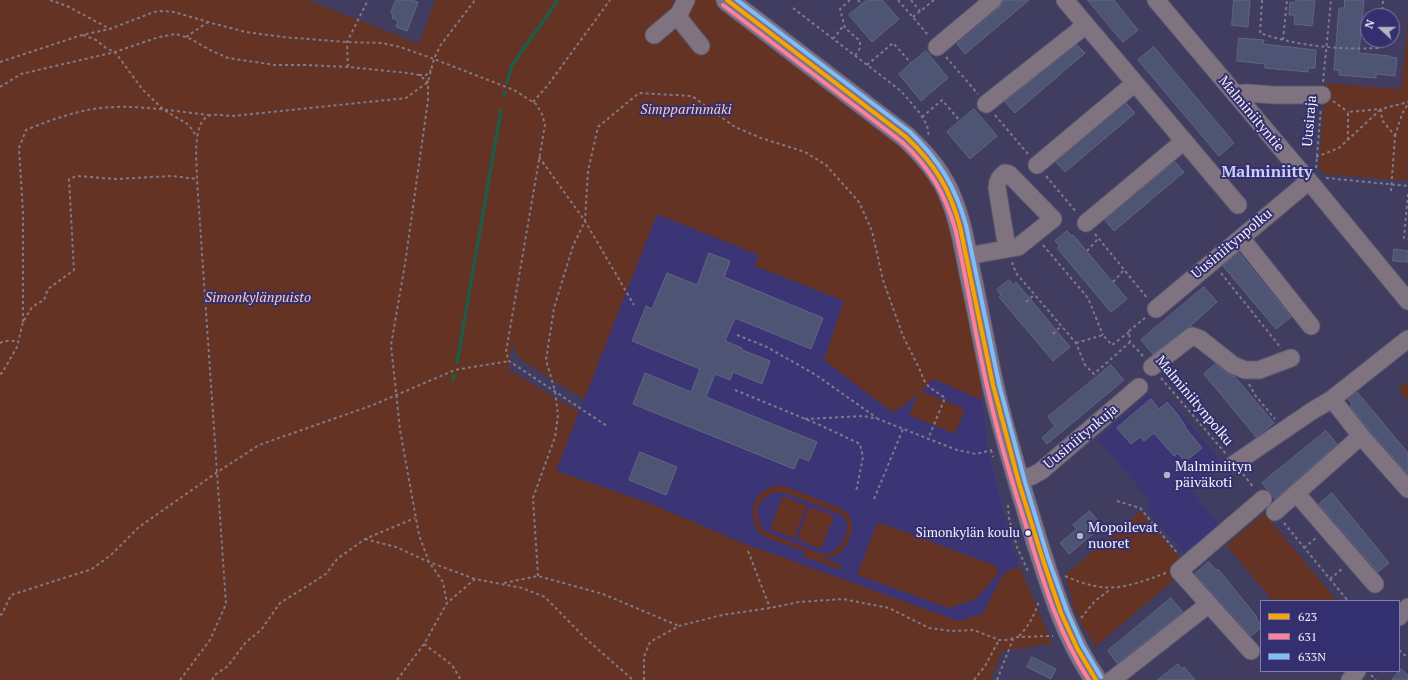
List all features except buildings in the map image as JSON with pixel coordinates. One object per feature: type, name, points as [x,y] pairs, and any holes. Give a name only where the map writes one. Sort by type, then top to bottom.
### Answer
[{"type":"main road","points":[[727,0],[906,137],[919,149],[939,174],[957,214],[993,385],[1008,447],[1018,480],[1044,563],[1068,632],[1089,671],[1096,680]]},
{"type":"street","points":[[937,47],[993,0]]},
{"type":"street","points":[[1065,0],[1238,205]]},
{"type":"street","name":"Malminiityntie","points":[[1156,0],[1290,159],[1316,176],[1408,301]]},
{"type":"street","points":[[654,35],[683,7]]},
{"type":"street","points":[[683,7],[681,21],[701,46]]},
{"type":"street","points":[[986,104],[1086,25]]},
{"type":"street","points":[[1037,164],[1135,83]]},
{"type":"street","points":[[1235,94],[1322,95]]},
{"type":"street","points":[[1086,223],[1184,141]]},
{"type":"street","points":[[967,256],[1018,247],[1053,219],[1009,174],[1005,173],[1001,175],[997,181],[997,188],[1007,248]]},
{"type":"street","name":"Uusiniitynpolku","points":[[1156,309],[1316,176]]},
{"type":"street","points":[[1245,243],[1311,326]]},
{"type":"street","points":[[1152,367],[1192,336],[1200,339],[1233,365],[1245,370],[1259,370],[1286,353]]},
{"type":"street","points":[[1234,464],[1312,410],[1332,400],[1408,339]]},
{"type":"street","name":"Uusiniitynkuja","points":[[1018,480],[1032,476],[1041,471],[1139,387]]},
{"type":"street","points":[[1332,400],[1361,436],[1408,489]]},
{"type":"street","points":[[1275,512],[1361,436]]},
{"type":"street","points":[[1296,493],[1375,584]]},
{"type":"street","points":[[1251,651],[1209,604],[1183,568],[1263,499]]},
{"type":"street","points":[[1112,680],[1209,604]]},
{"type":"street","points":[[1400,616],[1408,607]]},
{"type":"street","points":[[1350,680],[1362,672]]},
{"type":"path","points":[[50,0],[67,6],[110,29]]},
{"type":"path","points":[[348,67],[348,42],[368,0]]},
{"type":"path","points":[[447,603],[443,582],[429,562],[418,535],[406,470],[391,345],[406,256],[428,100],[428,82],[434,59],[440,46],[474,0]]},
{"type":"path","points":[[534,102],[610,0]]},
{"type":"path","points":[[850,0],[840,9],[845,28],[860,41],[860,48],[855,56]]},
{"type":"path","points":[[858,0],[862,4]]},
{"type":"path","points":[[898,0],[925,32]]},
{"type":"path","points":[[911,0],[920,11]]},
{"type":"path","points":[[913,17],[934,0]]},
{"type":"path","points":[[1262,0],[1260,33],[1284,40],[1326,47],[1356,50],[1379,48]]},
{"type":"path","points":[[1284,40],[1287,0]]},
{"type":"path","name":"Uusiraja","points":[[1316,176],[1316,157],[1331,0]]},
{"type":"path","points":[[793,8],[901,91],[927,125],[931,143]]},
{"type":"path","points":[[0,62],[82,35],[110,29],[134,19],[161,11],[174,12],[246,32],[283,37],[382,43],[434,59],[514,90],[534,102],[542,114],[545,125],[506,342],[506,352],[509,361],[607,426]]},
{"type":"path","points":[[185,37],[208,22]]},
{"type":"path","points":[[833,39],[844,25]]},
{"type":"path","points":[[0,87],[21,74],[115,52],[159,37],[176,34],[228,58],[275,65],[348,67],[426,75],[431,70]]},
{"type":"path","points":[[82,35],[96,40],[106,48],[115,52],[143,90],[164,110],[189,125],[196,137]]},
{"type":"path","points":[[867,66],[894,43],[911,63]]},
{"type":"path","points":[[416,74],[428,82]]},
{"type":"path","points":[[0,374],[17,347],[23,322],[23,213],[19,148],[26,130],[58,118],[94,109],[123,107],[233,116],[396,100],[406,98],[428,82]]},
{"type":"path","points":[[538,576],[533,498],[555,437],[558,415],[555,391],[546,360],[554,308],[573,246],[585,221],[588,171],[598,127],[639,93],[692,96],[735,127],[761,138],[805,152],[826,165],[858,202],[872,231],[882,280],[903,336],[923,379],[929,387],[945,398],[928,439]]},
{"type":"path","points":[[1322,95],[1348,112],[1381,109],[1408,103]]},
{"type":"path","points":[[922,117],[942,100],[960,121]]},
{"type":"path","points":[[1391,191],[1395,136],[1402,114],[1408,103]]},
{"type":"path","points":[[1381,109],[1382,120],[1395,136]]},
{"type":"path","points":[[1316,157],[1339,148],[1381,109]]},
{"type":"path","points":[[1348,112],[1348,140]]},
{"type":"path","points":[[180,680],[210,640],[226,604],[196,179],[196,137],[202,120],[210,115]]},
{"type":"path","points":[[539,157],[585,221],[634,305]]},
{"type":"path","points":[[23,322],[32,307],[44,300],[48,289],[74,270],[69,180],[77,176],[116,179],[172,176],[196,179]]},
{"type":"path","points":[[1316,176],[1408,186]]},
{"type":"path","points":[[1408,194],[1404,238],[1408,239]]},
{"type":"path","points":[[1034,234],[1088,298],[1103,335],[1112,345],[1156,309]]},
{"type":"path","points":[[1087,251],[1098,239]]},
{"type":"path","points":[[1007,248],[1016,273],[1076,343],[1085,365],[1094,374],[1130,342],[1129,331]]},
{"type":"path","points":[[1211,262],[1286,353]]},
{"type":"path","points":[[1113,282],[1124,270]]},
{"type":"path","points":[[1026,302],[1035,295]]},
{"type":"path","points":[[1053,334],[1062,326]]},
{"type":"path","points":[[737,334],[767,347],[816,375],[878,419]]},
{"type":"path","points":[[1076,343],[1103,335]]},
{"type":"path","points":[[0,343],[4,340],[18,341]]},
{"type":"path","name":"Malminiitynpolku","points":[[1130,342],[1263,499]]},
{"type":"path","points":[[0,615],[2,614],[11,595],[92,568],[112,554],[139,527],[259,445],[396,395],[455,370],[509,361]]},
{"type":"path","points":[[1245,370],[1250,388],[1283,430]]},
{"type":"path","points":[[735,390],[860,444],[863,457],[856,492]]},
{"type":"path","points":[[805,419],[864,416],[878,419],[957,450],[976,454],[991,450]]},
{"type":"path","points":[[874,499],[903,429]]},
{"type":"path","points":[[1064,575],[1088,584],[1112,588],[1133,585],[1183,568],[1140,508],[1117,501]]},
{"type":"path","points":[[1275,512],[1347,600]]},
{"type":"path","points":[[212,680],[216,674],[228,666],[246,642],[261,630],[280,603],[326,574],[337,559],[365,539],[415,518]]},
{"type":"path","points":[[365,539],[396,548],[475,579],[522,588],[545,597],[584,637],[633,680]]},
{"type":"path","points":[[748,551],[770,608]]},
{"type":"path","points":[[503,584],[538,576],[604,594],[679,626]]},
{"type":"path","points":[[397,680],[424,644],[447,603],[475,579]]},
{"type":"path","points":[[1081,618],[1095,601],[1112,588]]},
{"type":"path","points":[[644,680],[644,657],[650,642],[679,626],[722,615],[799,602],[843,599],[889,608],[929,628],[952,631],[974,630],[999,640],[1018,637],[1054,636]]},
{"type":"path","points":[[1018,637],[1028,626],[1034,616],[1040,600]]},
{"type":"path","points":[[997,680],[1013,639]]},
{"type":"path","points":[[974,680],[985,666],[999,640]]},
{"type":"path","points":[[424,644],[452,665],[461,680]]},
{"type":"path","points":[[1400,651],[1408,658]]},
{"type":"path","points":[[1362,672],[1376,680]]},
{"type":"shaded area","name":"Simonkylän koulu","points":[[657,213],[751,252],[977,351],[987,446],[1011,543],[1019,566],[1003,575],[983,614],[958,621],[740,542],[649,503],[556,471]]},
{"type":"shaded area","name":"Malminiityn päiväkoti","points":[[1149,394],[1159,406],[1168,399],[1222,462],[1189,488],[1220,526],[1185,554],[1145,507],[1151,502],[1098,439]]},
{"type":"green space","name":"Simonkylänpuisto","points":[[0,0],[308,0],[419,44],[435,0],[718,0],[914,154],[938,187],[960,256],[977,351],[982,400],[933,379],[921,391],[965,409],[955,434],[909,415],[918,394],[902,407],[892,412],[824,360],[844,301],[755,266],[759,255],[657,214],[584,399],[524,362],[514,351],[512,341],[509,370],[579,412],[556,471],[649,503],[740,542],[958,621],[983,614],[1003,574],[1019,566],[1053,645],[1047,644],[1002,651],[991,680],[0,680]]},
{"type":"green space","points":[[1408,20],[1407,181],[1324,174],[1321,172],[1319,164],[1325,83],[1401,89]]},
{"type":"green space","points":[[1408,381],[1408,401],[1398,389]]},
{"type":"green space","points":[[773,486],[785,486],[842,509],[849,515],[852,527],[846,545],[837,554],[831,557],[823,558],[842,566],[840,570],[803,556],[805,551],[764,536],[757,530],[753,519],[755,501],[762,492]],"holes":[[[775,492],[783,492],[840,514],[845,518],[847,522],[847,532],[836,550],[830,553],[822,554],[764,531],[758,519],[758,508],[763,499]]]},
{"type":"green space","points":[[783,496],[807,506],[794,538],[770,529]]},
{"type":"green space","points":[[809,507],[834,516],[821,549],[797,539]]},
{"type":"green space","points":[[1140,511],[1188,568],[1095,647],[1075,612],[1065,575]]},
{"type":"green space","points":[[1264,513],[1336,600],[1272,600],[1226,545]]},
{"type":"green space","points":[[878,522],[994,565],[999,572],[976,599],[949,608],[857,575]]},
{"type":"waterway","points":[[507,82],[512,65],[558,0]]},
{"type":"waterway","points":[[457,363],[501,110]]},
{"type":"waterway","points":[[453,380],[454,375]]},
{"type":"transit line","name":"623","points":[[727,0],[906,137],[933,167],[946,189],[960,227],[993,385],[1019,483],[1061,613],[1077,648],[1096,680]]},
{"type":"transit line","name":"633N","points":[[737,0],[910,132],[938,163],[945,174],[957,198],[966,225],[999,384],[1025,482],[1048,558],[1067,611],[1082,645],[1101,677]]},
{"type":"transit line","name":"631","points":[[723,5],[902,142],[921,161],[941,192],[955,228],[987,386],[1012,480],[1054,610],[1061,628],[1089,680]]},
{"type":"place","name":"Malminiityn päiväkoti","points":[[1167,475]]},
{"type":"place","name":"Simonkylän koulu","points":[[1028,533]]},
{"type":"place","name":"Mopoilevat nuoret","points":[[1080,536]]},
{"type":"district","name":"Malminiitty","points":[[1267,172]]},
{"type":"park label","name":"Simpparinmäki","points":[[686,110]]}]
